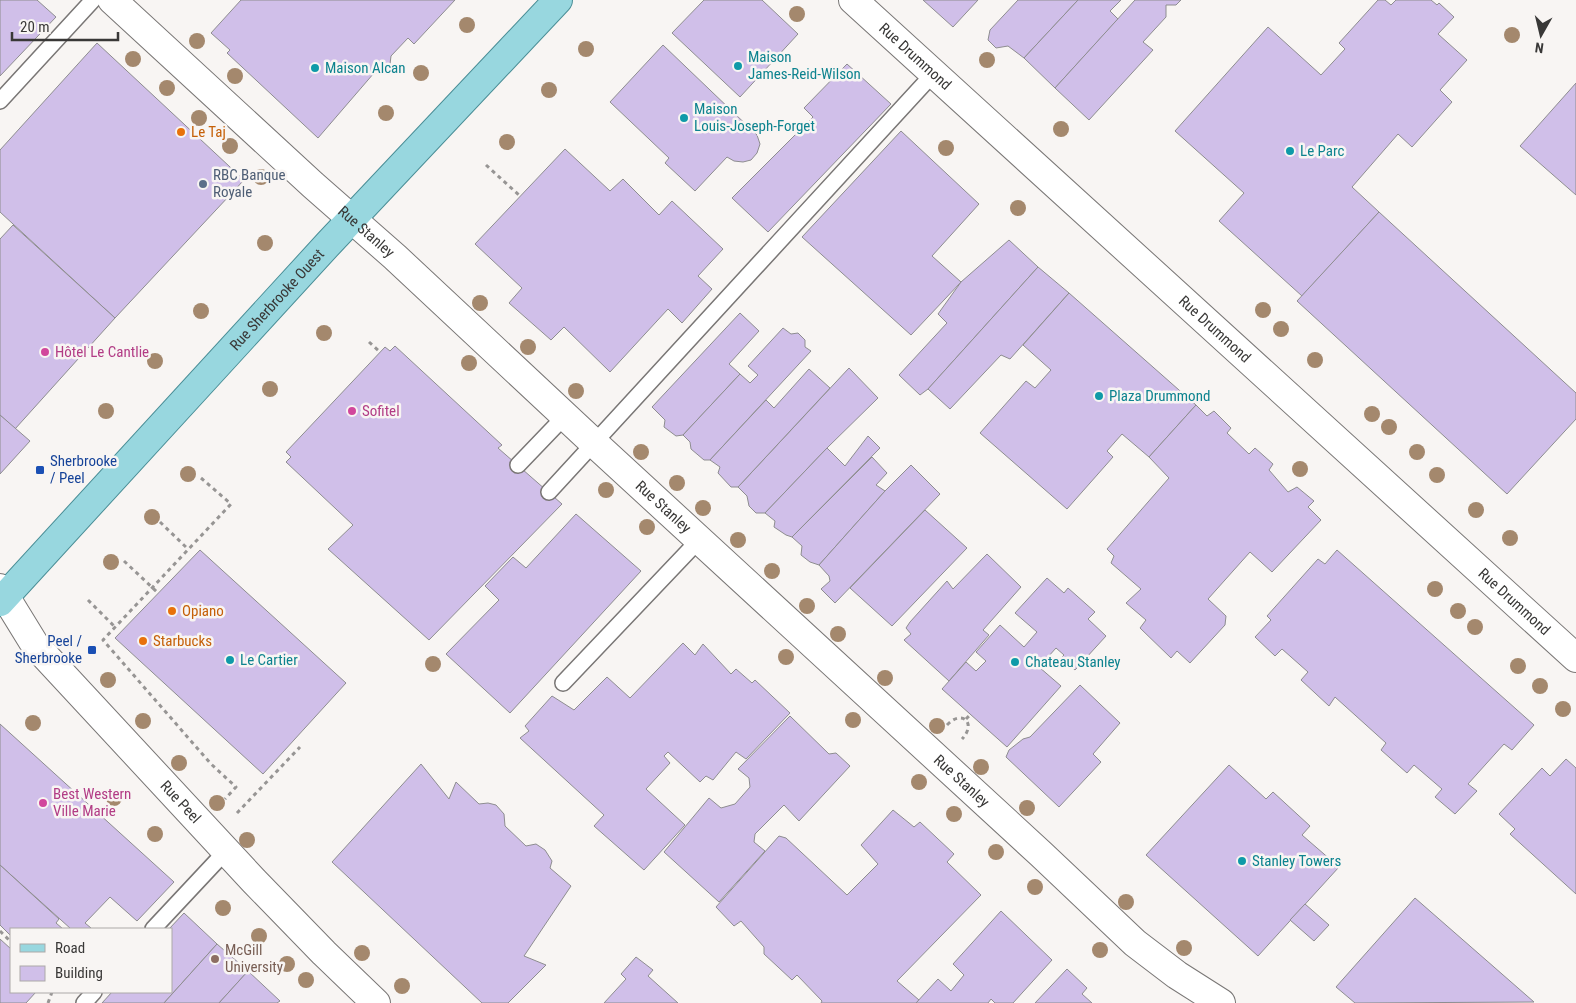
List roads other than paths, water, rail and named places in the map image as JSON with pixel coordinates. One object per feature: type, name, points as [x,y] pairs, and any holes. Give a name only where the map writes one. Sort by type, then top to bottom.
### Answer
[{"type":"main road","name":"Rue Sherbrooke Ouest","points":[[2,596],[558,0]]},
{"type":"street","name":"Rue Stanley","points":[[112,0],[395,257],[1135,943],[1177,975],[1221,1003]]},
{"type":"street","name":"Rue Drummond","points":[[853,0],[1576,658]]},
{"type":"street","name":"Rue Peel","points":[[2,596],[35,645],[226,851],[324,953],[376,1003]]},
{"type":"lane","points":[[0,101],[93,0]]},
{"type":"lane","points":[[549,492],[934,73]]},
{"type":"lane","points":[[518,465],[565,416]]},
{"type":"lane","points":[[564,683],[699,540]]},
{"type":"lane","points":[[154,928],[226,851]]},
{"type":"lane","points":[[84,1003],[93,993]]},
{"type":"place","name":"Maison James-Reid-Wilson","points":[[738,66]]},
{"type":"place","name":"Maison Alcan","points":[[315,68]]},
{"type":"place","name":"Maison Louis-Joseph-Forget","points":[[684,118]]},
{"type":"place","name":"Le Taj","points":[[181,132]]},
{"type":"place","name":"Le Parc","points":[[1290,151]]},
{"type":"place","name":"RBC Banque Royale","points":[[203,184]]},
{"type":"place","name":"Hôtel Le Cantlie","points":[[45,352]]},
{"type":"place","name":"Plaza Drummond","points":[[1099,396]]},
{"type":"place","name":"Sofitel","points":[[352,411]]},
{"type":"place","name":"Sherbrooke / Peel","points":[[40,470]]},
{"type":"place","name":"Opiano","points":[[172,611]]},
{"type":"place","name":"Starbucks","points":[[143,641]]},
{"type":"place","name":"Peel / Sherbrooke","points":[[92,650]]},
{"type":"place","name":"Le Cartier","points":[[230,660]]},
{"type":"place","name":"Chateau Stanley","points":[[1015,662]]},
{"type":"place","name":"Best Western Ville Marie","points":[[43,803]]},
{"type":"place","name":"Stanley Towers","points":[[1242,861]]},
{"type":"place","name":"McGill University","points":[[215,959]]}]
